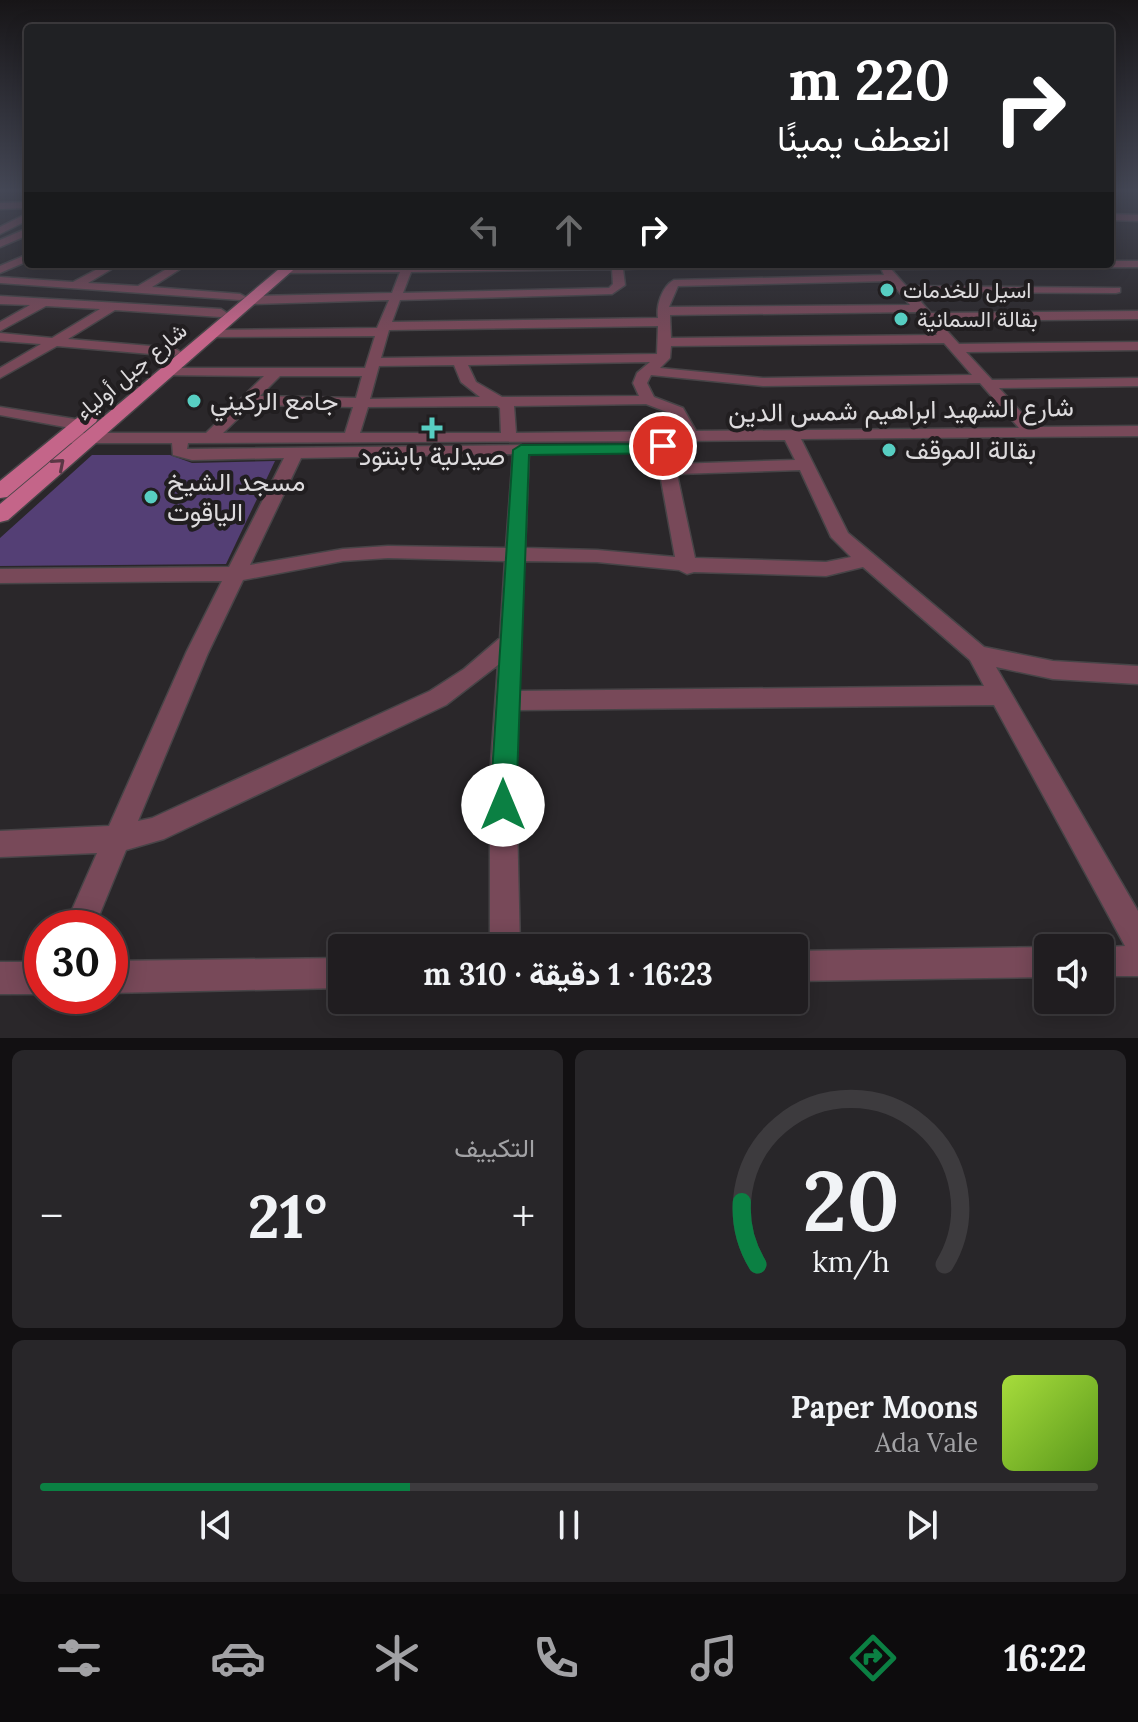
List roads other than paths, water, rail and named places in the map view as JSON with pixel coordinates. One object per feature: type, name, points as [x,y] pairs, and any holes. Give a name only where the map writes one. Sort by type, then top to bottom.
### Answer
[{"type":"main road","name":"شارع جبل أولياء","points":[[1,490],[66,438],[85,432],[167,372],[283,268]]},
{"type":"main road","name":"شارع جبل أولياء","points":[[0,515],[85,432],[174,352],[221,313],[246,299]]},
{"type":"street","points":[[0,244],[14,238],[24,239]]},
{"type":"street","points":[[1,272],[24,259]]},
{"type":"street","points":[[1114,264],[1138,264]]},
{"type":"street","points":[[1114,265],[1138,280]]},
{"type":"street","points":[[0,327],[108,268]]},
{"type":"street","points":[[0,374],[176,268]]},
{"type":"street","points":[[351,439],[384,329],[407,268]]},
{"type":"street","points":[[1,272],[77,285],[246,299],[612,291],[619,285],[617,268]]},
{"type":"street","points":[[885,268],[1031,432]]},
{"type":"street","points":[[1087,268],[1138,306]]},
{"type":"street","points":[[648,400],[640,383],[663,358],[663,316],[675,274],[795,295],[923,312],[1138,315]]},
{"type":"street","points":[[665,342],[765,325],[795,295],[898,284],[1116,290]]},
{"type":"street","points":[[0,300],[221,313]]},
{"type":"street","points":[[211,334],[663,316],[951,343],[1138,346]]},
{"type":"street","points":[[0,337],[174,352]]},
{"type":"street","points":[[167,372],[275,373],[460,361],[663,358]]},
{"type":"street","points":[[460,361],[462,372],[472,389],[502,403],[509,410],[515,444],[517,556],[503,777],[505,934]]},
{"type":"street","points":[[649,371],[763,382],[1138,382]]},
{"type":"street","points":[[209,439],[275,373]]},
{"type":"street","points":[[246,400],[361,403],[648,400],[678,411],[691,436]]},
{"type":"street","points":[[0,411],[85,432],[180,439],[351,439],[468,445]]},
{"type":"street","name":"شارع الشهيد ابراهيم شمس الدين","points":[[468,445],[662,443],[691,436],[1138,431]]},
{"type":"street","points":[[791,435],[840,537],[978,654],[1138,940]]},
{"type":"street","points":[[180,439],[179,452],[182,454],[295,453],[468,445]]},
{"type":"street","points":[[662,443],[687,567]]},
{"type":"street","points":[[87,910],[197,653],[295,453]]},
{"type":"street","points":[[667,469],[805,465]]},
{"type":"street","points":[[0,576],[237,574],[364,553],[628,558],[687,567],[826,569],[865,560]]},
{"type":"street","points":[[0,844],[117,839],[154,830],[405,715],[472,675],[512,640]]},
{"type":"street","points":[[978,654],[1053,670],[1138,675]]},
{"type":"street","points":[[508,701],[1001,695]]},
{"type":"street","points":[[1114,961],[1138,961]]},
{"type":"street","points":[[808,966],[1034,962]]},
{"type":"street","points":[[128,977],[328,973]]},
{"type":"street","points":[[0,978],[24,978]]},
{"type":"place","name":"اسيل للخدمات","points":[[887,290]]},
{"type":"place","name":"بقالة السمانية","points":[[901,319]]},
{"type":"place","name":"جامع الركيني","points":[[194,401]]},
{"type":"place","name":"صيدلية بابنتود","points":[[432,428]]},
{"type":"place","name":"بقالة الموقف","points":[[889,450]]},
{"type":"place","name":"مسجد الشيخ الياقوت","points":[[151,497]]}]
